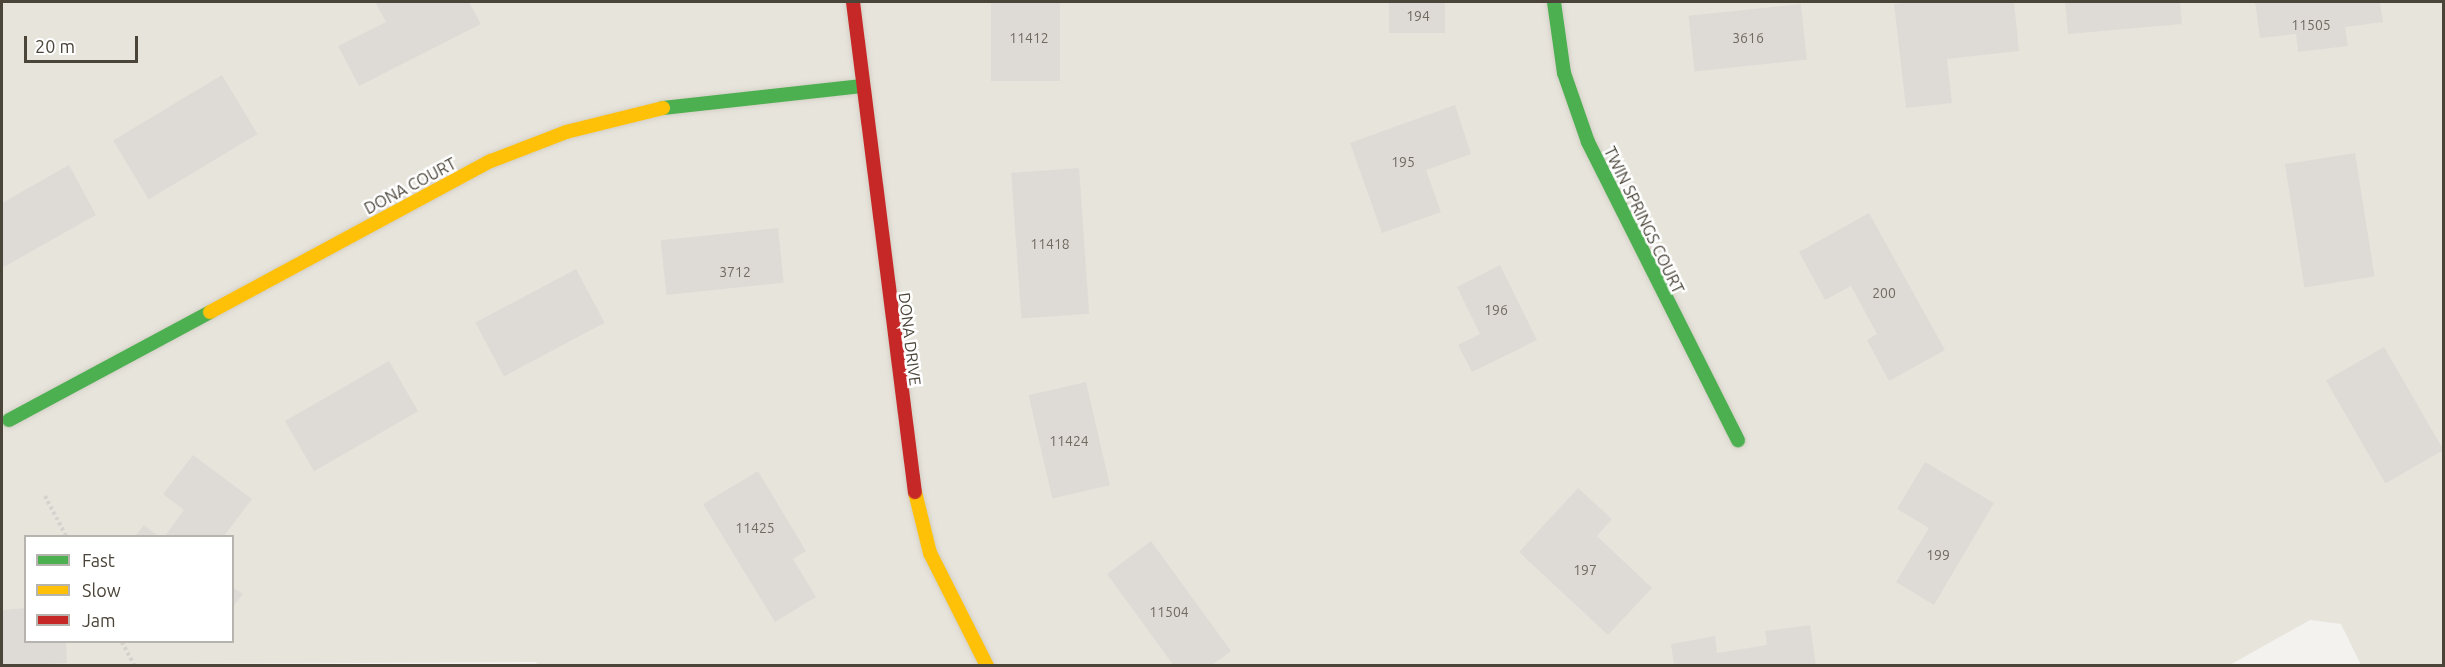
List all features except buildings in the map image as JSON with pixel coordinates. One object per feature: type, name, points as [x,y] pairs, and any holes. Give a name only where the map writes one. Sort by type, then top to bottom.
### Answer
[{"type":"street","name":"DONA DRIVE","points":[[853,2],[911,475],[930,553],[987,666]]},
{"type":"street","name":"TWIN SPRINGS COURT","points":[[1554,2],[1564,74],[1588,142],[1738,440]]},
{"type":"street","name":"DONA COURT","points":[[9,420],[491,161],[566,132],[646,110],[862,86]]},
{"type":"path","points":[[45,496],[65,535]]},
{"type":"path","points":[[123,643],[135,666]]},
{"type":"shaded area","points":[[2,2],[2443,2],[2443,665],[2361,665],[2341,624],[2310,620],[2228,666],[538,666],[536,662],[2,665]]},
{"type":"traffic: fast","points":[[1554,2],[1564,73],[1588,142],[1738,440]]},
{"type":"traffic: fast","points":[[663,108],[862,86]]},
{"type":"traffic: fast","points":[[9,420],[210,312]]},
{"type":"traffic: slow","points":[[210,312],[491,161],[566,132],[663,108]]},
{"type":"traffic: slow","points":[[915,492],[930,553],[987,666]]},
{"type":"traffic: jam","points":[[853,2],[915,492]]}]
